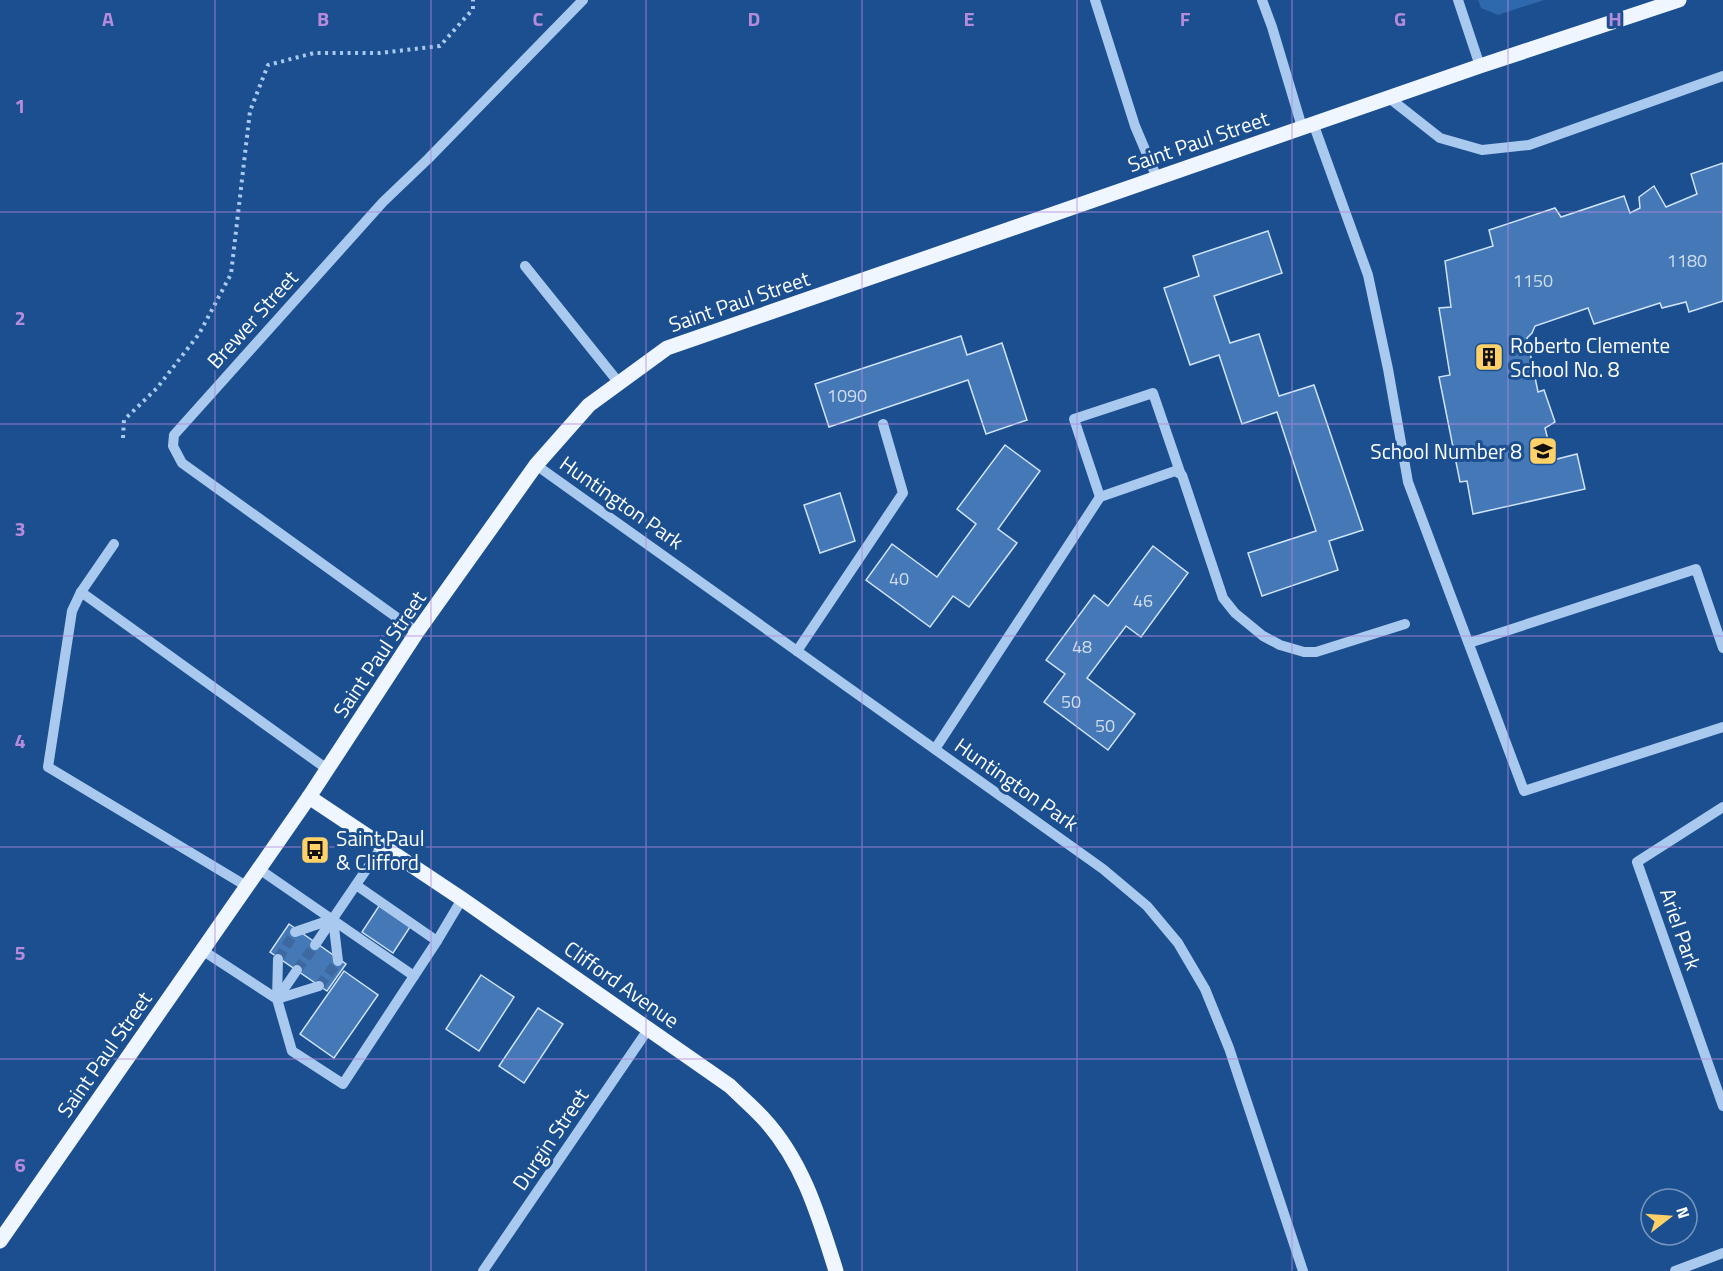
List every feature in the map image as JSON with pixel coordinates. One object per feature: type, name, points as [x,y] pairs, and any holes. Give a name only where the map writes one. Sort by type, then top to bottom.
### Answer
[{"type":"main road","name":"Saint Paul Street","points":[[0,1241],[248,887],[417,632],[536,465],[589,405],[667,348],[1307,125],[1679,0]]},
{"type":"main road","name":"Clifford Avenue","points":[[309,797],[462,899],[730,1086],[764,1119],[802,1175],[816,1205],[836,1271]]},
{"type":"street","name":"Brewer Street","points":[[417,632],[182,463],[173,446],[174,435],[383,202],[583,0]]},
{"type":"street","points":[[1095,0],[1135,126],[1157,178]]},
{"type":"street","points":[[1262,0],[1307,125],[1368,275],[1388,369],[1407,482],[1524,791],[1723,727]]},
{"type":"street","points":[[1458,0],[1480,66]]},
{"type":"street","points":[[1388,98],[1440,138],[1482,150],[1529,145],[1723,76]]},
{"type":"street","points":[[525,266],[619,383]]},
{"type":"street","points":[[1100,497],[1074,419],[1153,393],[1223,598],[1235,613],[1263,636],[1292,650],[1316,652],[1405,624]]},
{"type":"street","points":[[797,651],[903,493],[883,424]]},
{"type":"street","name":"Huntington Park","points":[[536,465],[1103,868],[1147,906],[1178,943],[1205,989],[1229,1048],[1303,1271]]},
{"type":"street","points":[[935,749],[1100,497],[1175,471],[1180,472]]},
{"type":"street","points":[[114,544],[81,592],[72,611],[48,767],[248,887]]},
{"type":"street","points":[[1469,643],[1696,569],[1723,648]]},
{"type":"street","points":[[81,592],[327,769]]},
{"type":"street","name":"Ariel Park","points":[[1723,807],[1637,862],[1723,1106]]},
{"type":"street","points":[[315,945],[383,845]]},
{"type":"street","points":[[259,869],[414,976]]},
{"type":"street","points":[[356,885],[437,941]]},
{"type":"street","points":[[278,959],[277,999],[292,1051],[343,1084],[462,899]]},
{"type":"street","points":[[296,932],[333,919]]},
{"type":"street","points":[[333,919],[338,961]]},
{"type":"street","points":[[202,950],[277,999],[320,986]]},
{"type":"street","points":[[277,999],[297,970]]},
{"type":"street","name":"Durgin Street","points":[[483,1271],[649,1028]]},
{"type":"street","points":[[1675,1271],[1723,1253]]},
{"type":"path","points":[[123,438],[124,420],[157,388],[199,334],[231,274],[250,111],[268,65],[314,53],[380,53],[440,46],[473,9],[473,0]]},
{"type":"shaded area","points":[[1478,0],[1544,0],[1498,15],[1481,8]]},
{"type":"building","name":"Roberto Clemente School No. 8","points":[[1723,163],[1723,301],[1689,312],[1686,302],[1662,308],[1660,303],[1594,324],[1588,308],[1535,326],[1527,338],[1538,392],[1544,390],[1555,422],[1545,428],[1553,460],[1577,454],[1585,489],[1473,514],[1467,481],[1460,482],[1439,377],[1450,375],[1439,308],[1451,307],[1445,261],[1493,246],[1489,230],[1555,208],[1561,217],[1624,196],[1630,213],[1640,208],[1639,197],[1654,186],[1666,207],[1697,194],[1691,174]]},
{"type":"building","points":[[1268,231],[1282,273],[1214,296],[1230,343],[1259,334],[1279,396],[1314,385],[1363,530],[1329,541],[1338,570],[1262,596],[1248,553],[1316,531],[1277,412],[1242,424],[1219,355],[1190,365],[1164,288],[1199,276],[1193,256]]},
{"type":"building","points":[[961,336],[967,355],[1002,343],[1027,420],[986,434],[968,380],[829,427],[815,384]]},
{"type":"building","points":[[1005,445],[1040,471],[998,529],[1017,543],[969,607],[953,596],[930,627],[866,580],[892,544],[937,577],[976,524],[957,509]]},
{"type":"building","points":[[840,493],[855,541],[820,553],[804,505]]},
{"type":"building","points":[[1153,546],[1188,573],[1141,637],[1126,626],[1087,678],[1135,714],[1108,750],[1044,702],[1065,674],[1046,660],[1094,595],[1108,606]]},
{"type":"building","points":[[379,906],[410,927],[393,953],[362,932]]},
{"type":"building","points":[[289,924],[346,964],[327,991],[270,952]]},
{"type":"building","points":[[344,971],[378,995],[334,1058],[300,1034]]},
{"type":"building","points":[[481,975],[514,997],[479,1051],[446,1029]]},
{"type":"building","points":[[538,1008],[563,1024],[524,1083],[499,1066]]},
{"type":"tunnel","points":[[278,959],[295,932]]},
{"type":"tunnel","points":[[297,970],[315,945]]},
{"type":"tunnel","points":[[319,986],[338,961]]},
{"type":"place","name":"Roberto Clemente School No. 8","points":[[1489,357]]},
{"type":"place","name":"School Number 8","points":[[1543,451]]},
{"type":"place","name":"Saint Paul & Clifford","points":[[315,850]]}]
